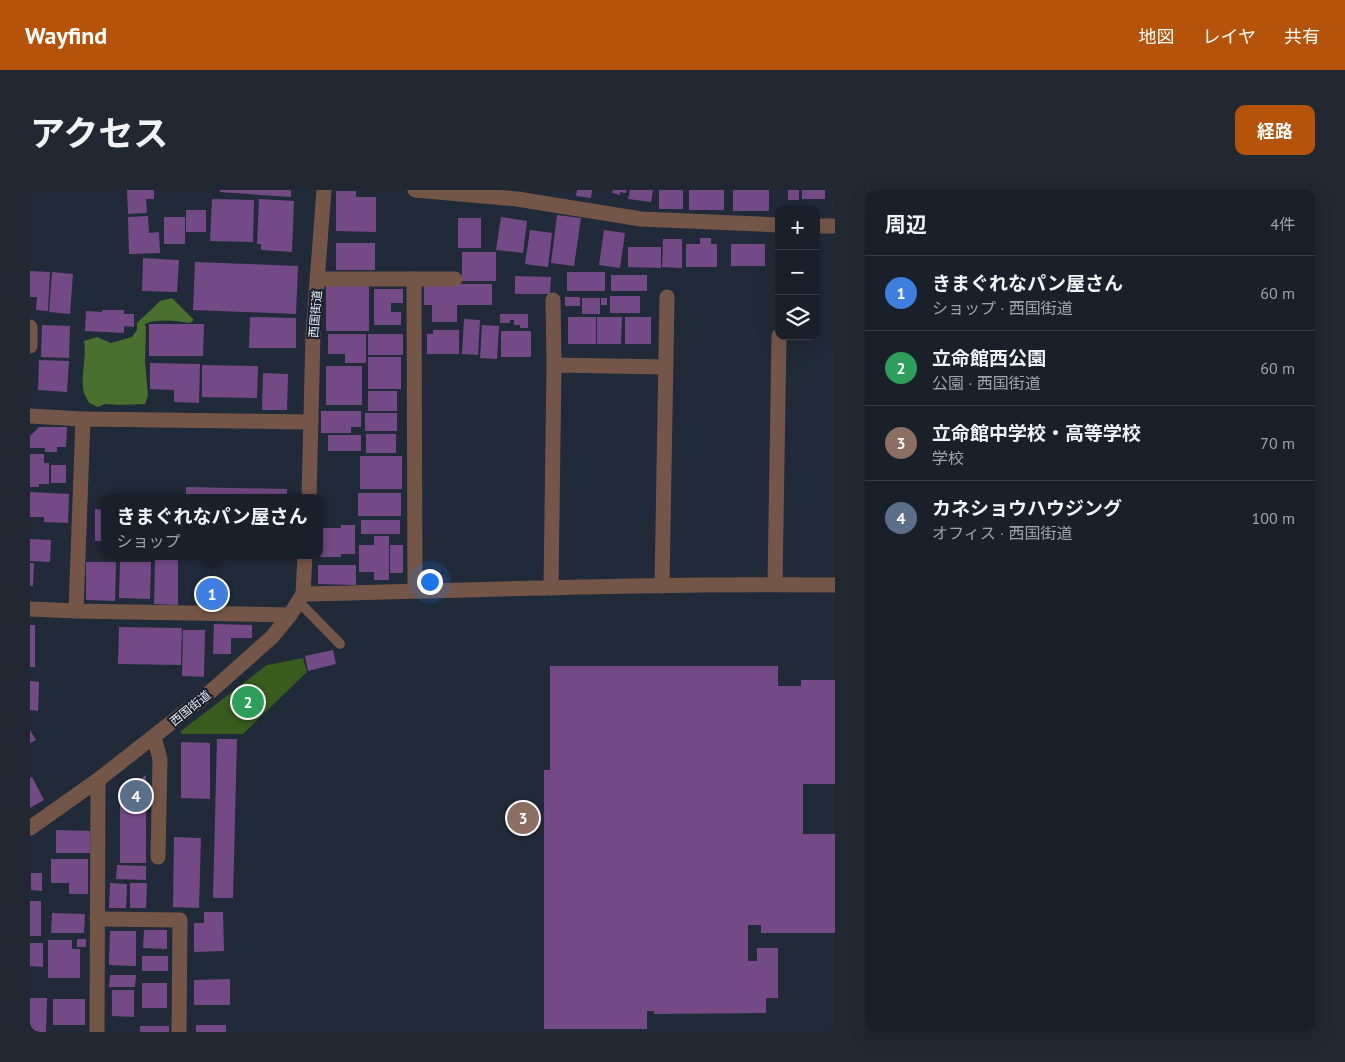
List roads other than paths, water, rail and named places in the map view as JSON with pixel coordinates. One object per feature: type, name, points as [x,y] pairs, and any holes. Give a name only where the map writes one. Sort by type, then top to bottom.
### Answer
[{"type":"street","name":"西国街道","points":[[309,494],[313,334],[324,190]]},
{"type":"street","points":[[415,190],[517,200],[641,219],[775,225]]},
{"type":"street","points":[[820,226],[835,226]]},
{"type":"street","points":[[318,279],[455,279]]},
{"type":"street","points":[[414,279],[415,591]]},
{"type":"street","points":[[662,586],[667,297]]},
{"type":"street","points":[[551,588],[553,300]]},
{"type":"street","points":[[30,327],[30,346]]},
{"type":"street","points":[[775,584],[779,340]]},
{"type":"street","points":[[554,365],[666,367]]},
{"type":"street","points":[[30,416],[311,422]]},
{"type":"street","points":[[76,611],[83,418]]},
{"type":"street","name":"西国街道","points":[[30,828],[98,780],[154,737],[209,693],[272,637],[301,598],[306,559]]},
{"type":"street","points":[[301,598],[415,591],[775,584],[835,585]]},
{"type":"street","points":[[30,609],[290,615]]},
{"type":"street","points":[[154,737],[160,759],[158,857]]},
{"type":"street","points":[[98,780],[98,1032]]},
{"type":"street","points":[[98,918],[180,920],[180,1032]]},
{"type":"lane","points":[[301,598],[340,644]]},
{"type":"place","name":"きまぐれなパン屋さん","points":[[212,594]]},
{"type":"place","name":"立命館西公園","points":[[248,702]]},
{"type":"place","name":"カネショウハウジング","points":[[136,796]]},
{"type":"place","name":"立命館中学校・高等学校","points":[[523,818]]}]
